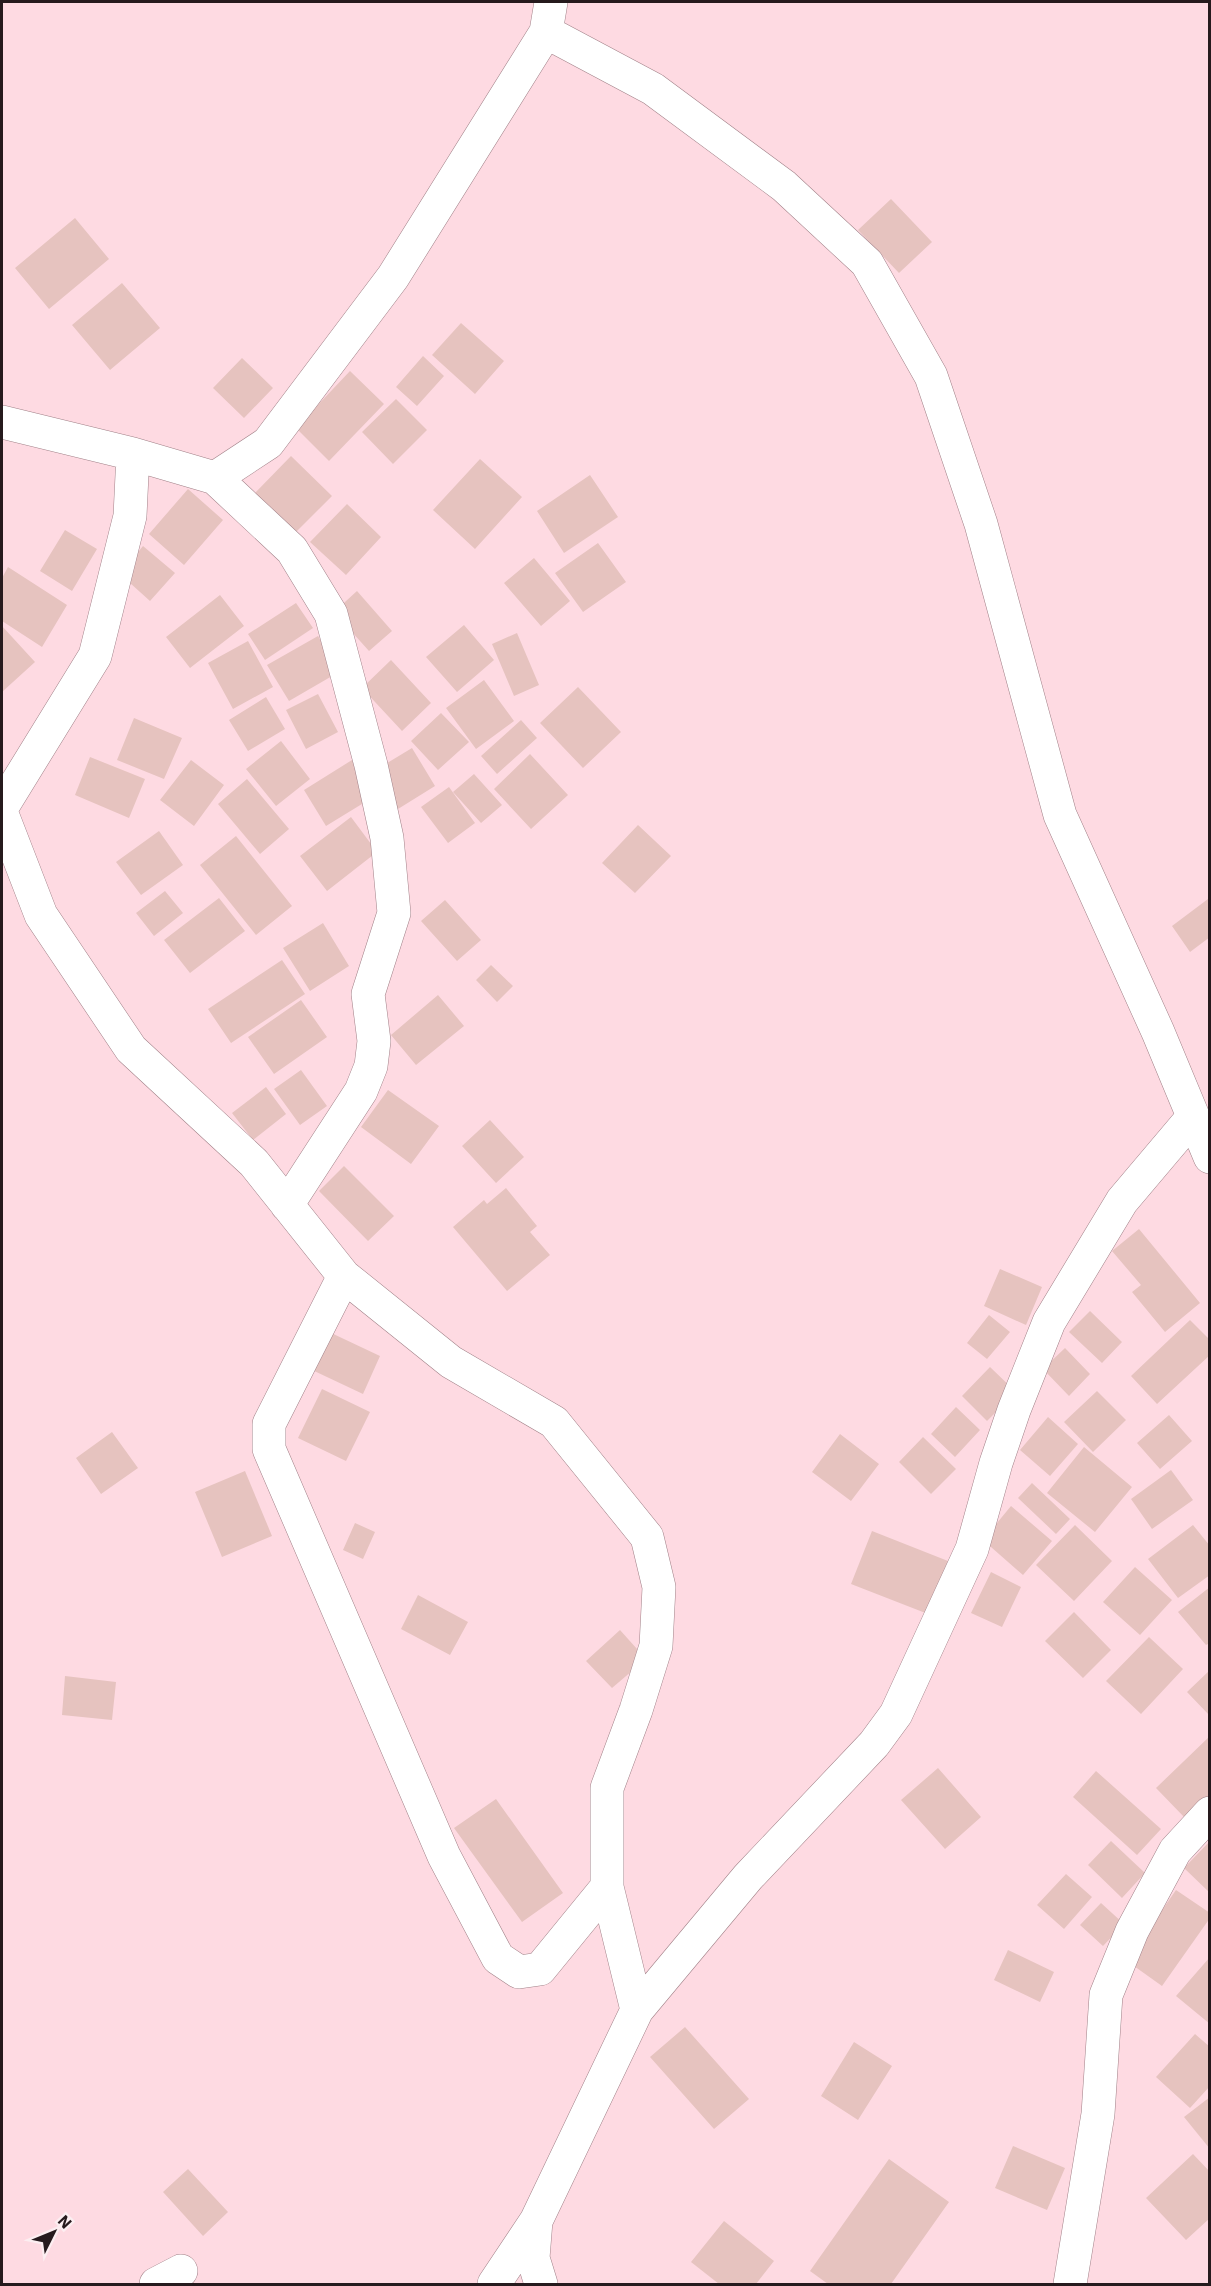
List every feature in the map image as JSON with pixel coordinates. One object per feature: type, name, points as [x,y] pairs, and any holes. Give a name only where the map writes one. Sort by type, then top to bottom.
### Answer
[{"type":"street","points":[[215,478],[268,443],[393,278],[549,17],[653,89],[784,186],[867,263],[931,376],[981,524],[1060,815],[1158,1032],[1209,1157]]},
{"type":"street","points":[[2,422],[134,454],[215,478],[292,550],[331,614],[371,765],[387,838],[394,913],[368,994],[374,1041],[371,1066],[361,1091],[287,1205]]},
{"type":"street","points":[[2,807],[95,656],[130,516],[134,454]]},
{"type":"street","points":[[2,813],[41,915],[131,1049],[254,1163],[344,1276],[451,1362],[554,1422],[647,1537],[659,1587],[656,1646],[636,1710],[607,1788],[607,1887],[637,2010]]},
{"type":"street","points":[[494,2284],[536,2221],[637,2010],[748,1877],[874,1744],[896,1714],[972,1549],[996,1463],[1049,1322],[1122,1200],[1193,1117]]},
{"type":"street","points":[[344,1276],[269,1424],[269,1449],[420,1801],[444,1856],[498,1958],[519,1972],[540,1969],[607,1887]]},
{"type":"street","points":[[1070,2284],[1098,2114],[1106,1995],[1132,1931],[1175,1851],[1209,1814]]},
{"type":"street","points":[[536,2221],[533,2258],[541,2284]]},
{"type":"building","points":[[891,199],[932,242],[899,273],[858,230]]},
{"type":"building","points":[[75,218],[109,259],[49,309],[15,268]]},
{"type":"building","points":[[122,283],[160,328],[110,370],[72,325]]},
{"type":"building","points":[[461,323],[504,361],[475,394],[432,355]]},
{"type":"building","points":[[423,356],[444,376],[417,406],[396,387]]},
{"type":"building","points":[[242,358],[273,388],[244,418],[213,388]]},
{"type":"building","points":[[350,371],[384,404],[329,461],[296,428]]},
{"type":"building","points":[[396,399],[427,430],[393,464],[362,432]]},
{"type":"building","points":[[291,456],[332,496],[294,534],[254,494]]},
{"type":"building","points":[[480,459],[522,497],[475,549],[433,510]]},
{"type":"building","points":[[590,475],[618,517],[564,553],[537,511]]},
{"type":"building","points":[[188,489],[223,520],[184,565],[149,534]]},
{"type":"building","points":[[347,504],[381,537],[346,575],[310,542]]},
{"type":"building","points":[[65,530],[97,549],[72,591],[40,571]]},
{"type":"building","points":[[598,543],[626,582],[583,612],[555,573]]},
{"type":"building","points":[[143,546],[175,573],[150,601],[120,574]]},
{"type":"building","points":[[534,558],[570,601],[541,626],[504,583]]},
{"type":"building","points":[[8,567],[67,605],[42,647],[2,621],[2,578]]},
{"type":"building","points":[[357,591],[392,631],[369,651],[334,612]]},
{"type":"building","points":[[220,595],[244,626],[190,668],[166,637]]},
{"type":"building","points":[[296,603],[313,628],[265,660],[248,634]]},
{"type":"building","points":[[464,625],[494,660],[457,692],[426,657]]},
{"type":"building","points":[[2,626],[35,662],[2,692]]},
{"type":"building","points":[[517,633],[539,685],[514,696],[492,644]]},
{"type":"building","points":[[318,636],[339,672],[289,701],[267,665]]},
{"type":"building","points":[[248,641],[273,687],[233,709],[208,663]]},
{"type":"building","points":[[391,660],[431,703],[402,731],[362,688]]},
{"type":"building","points":[[484,680],[514,721],[476,749],[446,708]]},
{"type":"building","points":[[578,687],[621,732],[583,768],[540,723]]},
{"type":"building","points":[[318,694],[338,732],[306,749],[286,710]]},
{"type":"building","points":[[266,697],[285,729],[248,751],[229,720]]},
{"type":"building","points":[[441,713],[469,742],[438,770],[411,741]]},
{"type":"building","points":[[134,718],[182,738],[164,779],[117,760]]},
{"type":"building","points":[[521,720],[537,738],[497,774],[481,756]]},
{"type":"building","points":[[281,741],[310,779],[276,806],[246,769]]},
{"type":"building","points":[[412,748],[435,786],[398,809],[374,771]]},
{"type":"building","points":[[530,754],[568,795],[531,829],[494,789]]},
{"type":"building","points":[[90,757],[145,779],[129,818],[75,795]]},
{"type":"building","points":[[191,760],[224,785],[194,826],[160,800]]},
{"type":"building","points":[[352,760],[375,796],[326,826],[304,790]]},
{"type":"building","points":[[474,774],[502,805],[481,823],[453,792]]},
{"type":"building","points":[[247,779],[289,829],[260,854],[218,804]]},
{"type":"building","points":[[449,787],[475,823],[448,843],[421,807]]},
{"type":"building","points":[[351,817],[377,852],[327,891],[300,856]]},
{"type":"building","points":[[638,825],[671,856],[635,893],[602,863]]},
{"type":"building","points":[[159,831],[183,865],[141,895],[116,862]]},
{"type":"building","points":[[236,836],[292,906],[256,935],[200,865]]},
{"type":"building","points":[[165,891],[183,913],[154,936],[136,913]]},
{"type":"building","points":[[219,898],[245,931],[190,973],[164,940]]},
{"type":"building","points":[[1208,899],[1210,937],[1190,952],[1172,926]]},
{"type":"building","points":[[445,900],[481,940],[457,961],[421,921]]},
{"type":"building","points":[[323,923],[349,966],[310,991],[283,948]]},
{"type":"building","points":[[282,960],[305,994],[231,1043],[208,1009]]},
{"type":"building","points":[[491,965],[513,986],[497,1002],[476,980]]},
{"type":"building","points":[[438,995],[464,1026],[416,1065],[391,1035]]},
{"type":"building","points":[[301,1000],[327,1037],[274,1074],[248,1037]]},
{"type":"building","points":[[301,1070],[327,1106],[300,1125],[274,1089]]},
{"type":"building","points":[[266,1087],[286,1114],[253,1140],[232,1113]]},
{"type":"building","points":[[388,1090],[439,1126],[411,1164],[361,1127]]},
{"type":"building","points":[[490,1120],[524,1157],[496,1183],[462,1146]]},
{"type":"building","points":[[344,1166],[394,1216],[368,1241],[319,1191]]},
{"type":"building","points":[[506,1188],[537,1226],[530,1232],[550,1255],[507,1291],[453,1227],[484,1200],[487,1204]]},
{"type":"building","points":[[1139,1229],[1200,1303],[1165,1332],[1132,1292],[1141,1285],[1112,1251]]},
{"type":"building","points":[[1000,1269],[1042,1287],[1026,1325],[984,1306]]},
{"type":"building","points":[[1090,1311],[1122,1342],[1102,1363],[1069,1332]]},
{"type":"building","points":[[989,1315],[1010,1332],[987,1359],[967,1343]]},
{"type":"building","points":[[1190,1320],[1210,1340],[1210,1355],[1157,1404],[1131,1376]]},
{"type":"building","points":[[327,1331],[380,1356],[363,1394],[310,1369]]},
{"type":"building","points":[[1065,1348],[1090,1374],[1069,1396],[1043,1369]]},
{"type":"building","points":[[990,1367],[1016,1392],[987,1421],[962,1396]]},
{"type":"building","points":[[322,1389],[370,1412],[346,1461],[298,1438]]},
{"type":"building","points":[[1097,1391],[1126,1420],[1093,1452],[1064,1422]]},
{"type":"building","points":[[956,1407],[980,1430],[955,1457],[931,1434]]},
{"type":"building","points":[[1169,1415],[1192,1441],[1160,1469],[1137,1443]]},
{"type":"building","points":[[1048,1417],[1078,1444],[1050,1476],[1020,1450]]},
{"type":"building","points":[[112,1432],[138,1468],[101,1494],[76,1458]]},
{"type":"building","points":[[840,1434],[879,1464],[851,1501],[812,1472]]},
{"type":"building","points":[[923,1437],[956,1469],[931,1494],[899,1462]]},
{"type":"building","points":[[1084,1447],[1132,1487],[1095,1532],[1047,1493]]},
{"type":"building","points":[[1171,1470],[1193,1500],[1152,1529],[1131,1499]]},
{"type":"building","points":[[245,1471],[272,1536],[222,1557],[195,1492]]},
{"type":"building","points":[[1032,1483],[1070,1519],[1056,1534],[1018,1498]]},
{"type":"building","points":[[1011,1506],[1052,1541],[1023,1575],[983,1540]]},
{"type":"building","points":[[355,1523],[375,1532],[363,1559],[343,1550]]},
{"type":"building","points":[[1075,1525],[1112,1561],[1074,1601],[1036,1565]]},
{"type":"building","points":[[1193,1525],[1210,1546],[1210,1575],[1178,1598],[1148,1559]]},
{"type":"building","points":[[872,1531],[948,1561],[928,1614],[851,1584]]},
{"type":"building","points":[[1135,1567],[1172,1600],[1140,1635],[1103,1602]]},
{"type":"building","points":[[991,1572],[1021,1587],[1002,1627],[971,1613]]},
{"type":"building","points":[[1210,1587],[1210,1643],[1206,1645],[1178,1612]]},
{"type":"building","points":[[418,1595],[468,1622],[450,1655],[401,1629]]},
{"type":"building","points":[[1074,1612],[1111,1650],[1083,1678],[1045,1641]]},
{"type":"building","points":[[620,1630],[646,1659],[612,1688],[586,1661]]},
{"type":"building","points":[[1149,1637],[1183,1669],[1141,1714],[1106,1681]]},
{"type":"building","points":[[1210,1670],[1210,1716],[1187,1692]]},
{"type":"building","points":[[65,1676],[116,1682],[112,1720],[62,1715]]},
{"type":"building","points":[[1210,1736],[1210,1795],[1185,1818],[1156,1788]]},
{"type":"building","points":[[938,1768],[981,1817],[945,1849],[901,1800]]},
{"type":"building","points":[[1096,1771],[1161,1829],[1137,1855],[1073,1797]]},
{"type":"building","points":[[496,1799],[563,1893],[522,1922],[454,1828]]},
{"type":"building","points":[[1111,1841],[1145,1873],[1122,1898],[1088,1865]]},
{"type":"building","points":[[1210,1841],[1210,1893],[1184,1868]]},
{"type":"building","points":[[1066,1874],[1092,1897],[1064,1929],[1037,1905]]},
{"type":"building","points":[[1176,1890],[1210,1913],[1210,1918],[1162,1986],[1127,1961]]},
{"type":"building","points":[[1101,1903],[1124,1924],[1103,1946],[1080,1925]]},
{"type":"building","points":[[1008,1950],[1054,1972],[1040,2002],[994,1980]]},
{"type":"building","points":[[1210,1957],[1210,2024],[1176,1996]]},
{"type":"building","points":[[685,2027],[749,2099],[714,2129],[650,2057]]},
{"type":"building","points":[[1195,2034],[1210,2047],[1210,2086],[1190,2108],[1156,2077]]},
{"type":"building","points":[[854,2042],[892,2066],[858,2120],[821,2096]]},
{"type":"building","points":[[1210,2097],[1210,2149],[1184,2117]]},
{"type":"building","points":[[1013,2146],[1065,2168],[1047,2210],[995,2188]]},
{"type":"building","points":[[1193,2154],[1210,2172],[1210,2218],[1186,2240],[1146,2198]]},
{"type":"building","points":[[889,2159],[949,2202],[891,2284],[828,2284],[810,2271]]},
{"type":"building","points":[[188,2169],[228,2212],[203,2236],[163,2192]]},
{"type":"building","points":[[724,2221],[774,2261],[756,2284],[719,2284],[691,2262]]}]
